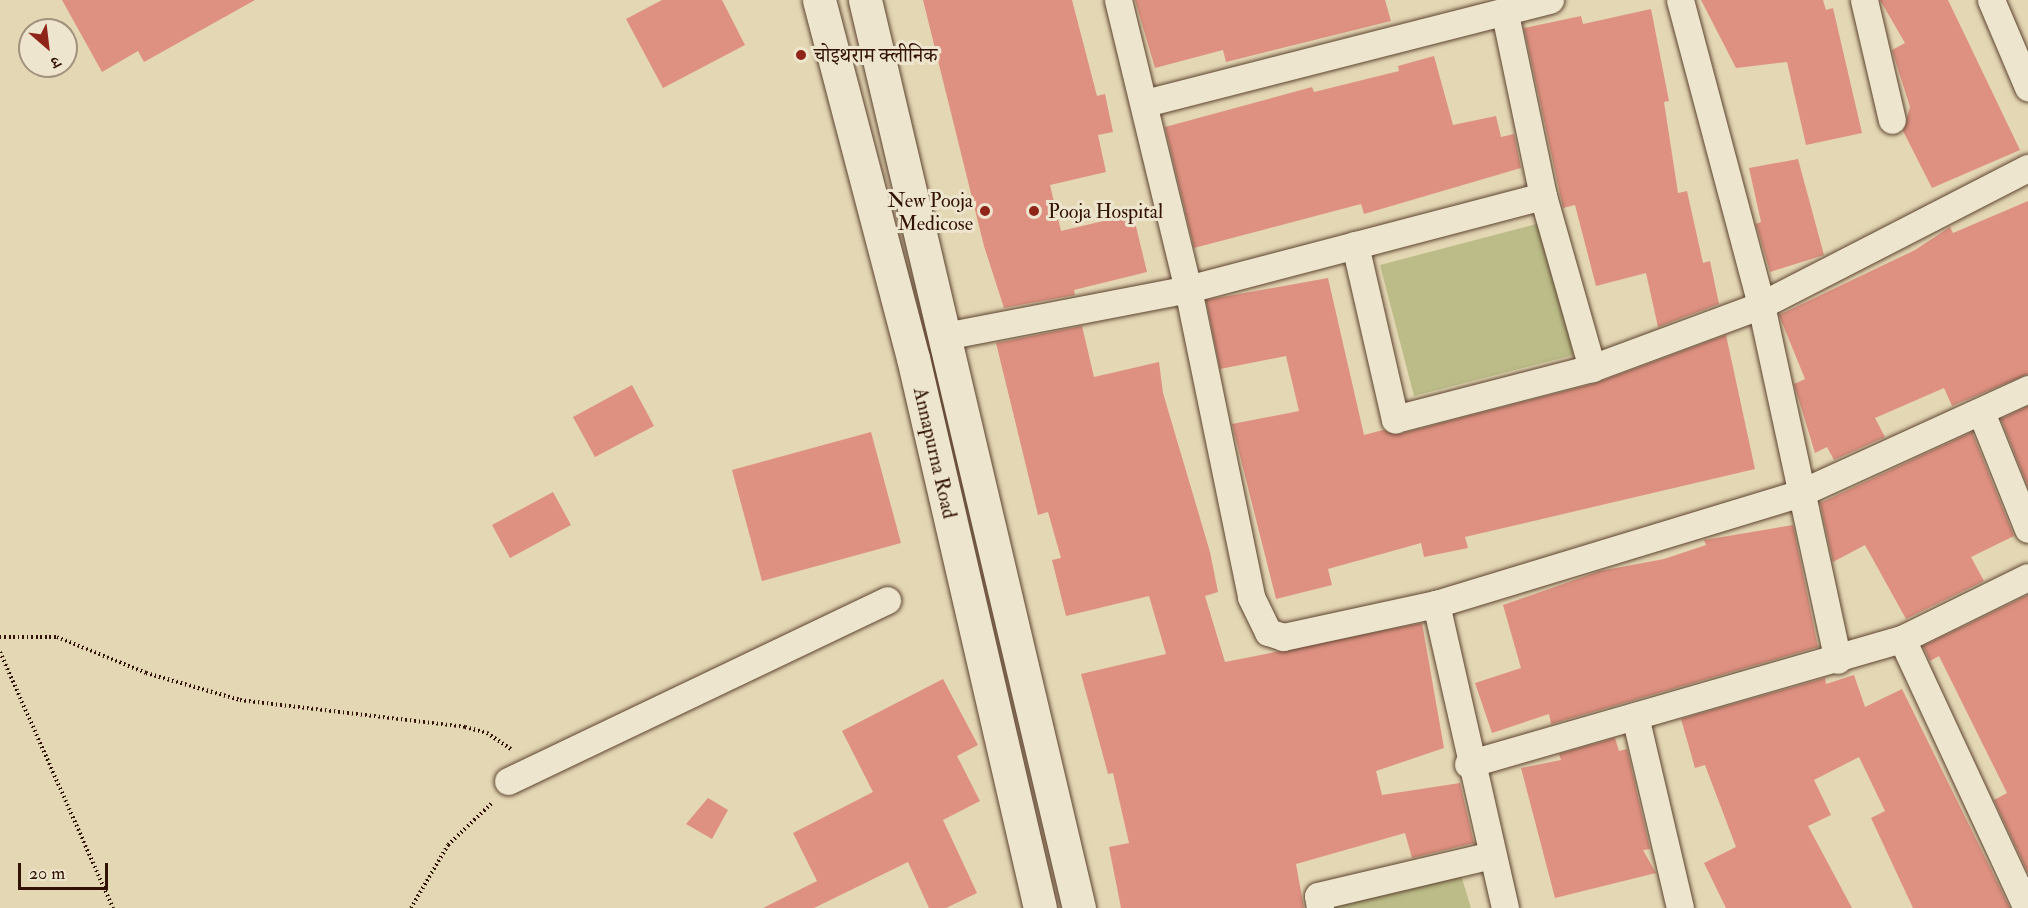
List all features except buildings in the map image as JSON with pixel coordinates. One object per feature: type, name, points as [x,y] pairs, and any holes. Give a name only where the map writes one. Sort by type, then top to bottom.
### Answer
[{"type":"main road","name":"Annapurna Road","points":[[819,0],[913,358],[1040,908]]},
{"type":"main road","name":"Annapurna Road","points":[[865,0],[1079,908]]},
{"type":"street","points":[[1118,0],[1145,103],[1188,289],[1251,597],[1268,632],[1284,638],[1436,604],[1798,494],[2028,389]]},
{"type":"street","points":[[1145,103],[1506,14],[1550,0]]},
{"type":"street","points":[[1680,0],[1761,305],[1798,494],[1838,660]]},
{"type":"street","points":[[1864,0],[1892,120]]},
{"type":"street","points":[[1990,0],[2028,87]]},
{"type":"street","points":[[1506,14],[1543,196],[1592,368]]},
{"type":"street","points":[[1355,245],[1395,419],[1592,368],[1761,305],[2028,168]]},
{"type":"street","points":[[945,336],[1188,289],[1543,196]]},
{"type":"street","points":[[1981,412],[2028,529]]},
{"type":"street","points":[[1468,764],[1838,660],[1902,639],[2028,577]]},
{"type":"street","points":[[508,781],[887,600]]},
{"type":"street","points":[[1436,604],[1468,764],[1505,908]]},
{"type":"street","points":[[1902,639],[2027,908]]},
{"type":"street","points":[[1635,716],[1680,908]]},
{"type":"street","points":[[1320,908],[1318,896],[1491,855]]},
{"type":"path","points":[[0,637],[57,637],[147,673],[240,700],[487,733],[514,753],[508,781],[455,836],[411,908]]},
{"type":"path","points":[[0,652],[113,908]]},
{"type":"green space","points":[[1540,223],[1574,355],[1414,396],[1380,265]]},
{"type":"green space","points":[[1461,875],[1471,908],[1328,908]]},
{"type":"place","name":"चोइथराम क्लीनिक","points":[[801,55]]},
{"type":"place","name":"New Pooja Medicose","points":[[985,211]]},
{"type":"place","name":"Pooja Hospital","points":[[1034,211]]}]
